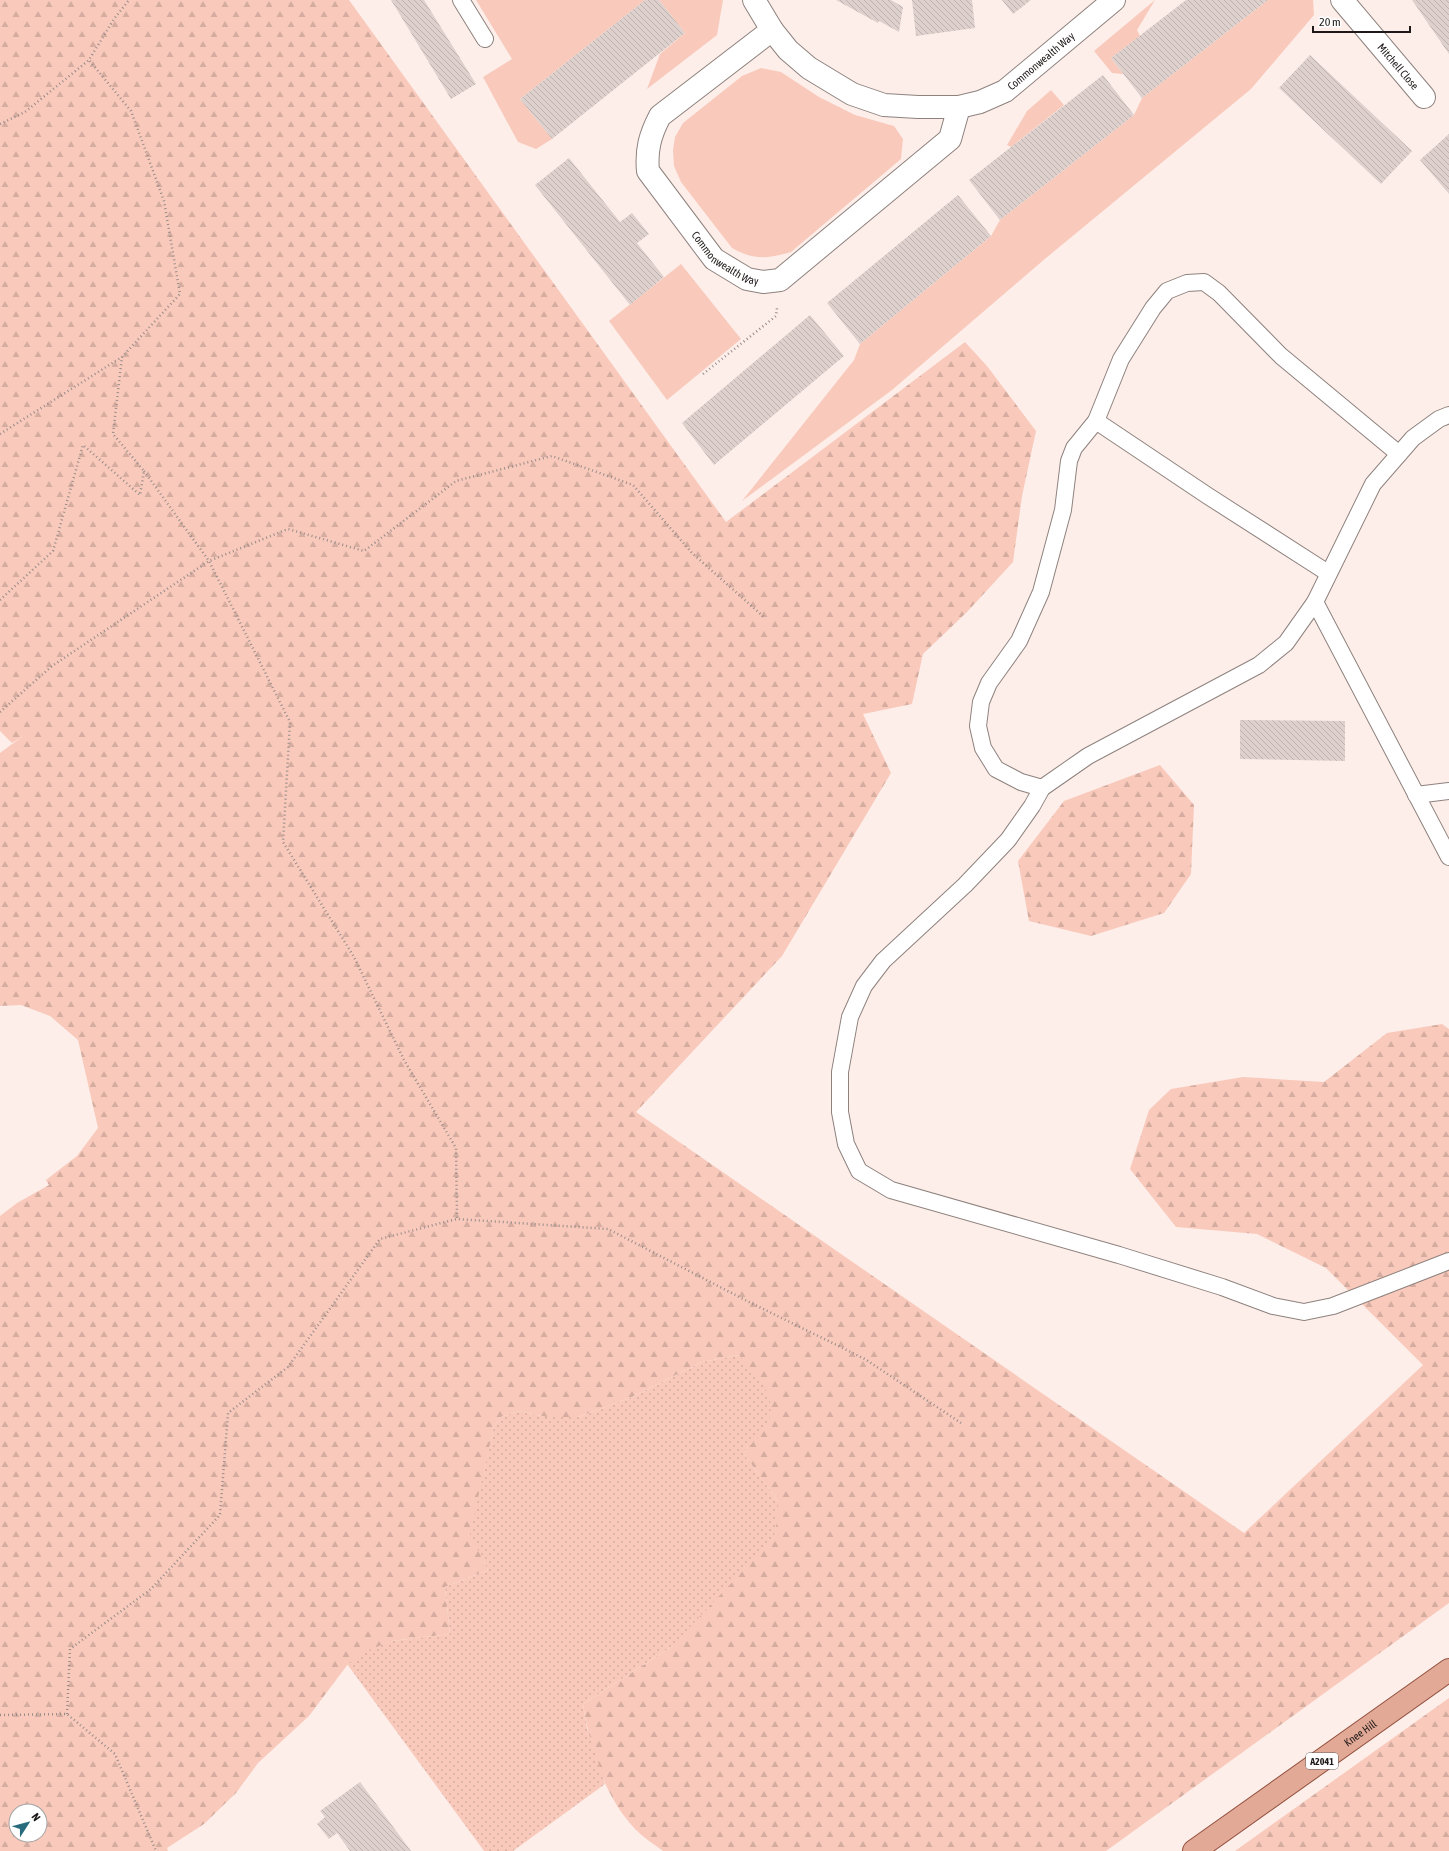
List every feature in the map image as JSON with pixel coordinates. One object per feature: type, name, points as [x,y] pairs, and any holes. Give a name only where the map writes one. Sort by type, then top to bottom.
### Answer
[{"type":"main road","name":"Knee Hill","points":[[1194,1851],[1449,1670]]},
{"type":"street","name":"Commonwealth Way","points":[[754,0],[772,30],[788,50],[809,68],[852,94],[884,104],[918,107],[959,107],[980,102],[1005,91],[1114,0]]},
{"type":"street","name":"Mitchell Close","points":[[1342,0],[1424,97]]},
{"type":"street","name":"Commonwealth Way","points":[[772,30],[660,116],[650,135],[647,156],[648,172],[714,259],[747,279],[763,282],[780,280],[950,139],[959,107]]},
{"type":"lane","points":[[461,0],[485,39]]},
{"type":"lane","points":[[1042,788],[1021,782],[996,769],[983,748],[978,726],[981,702],[989,683],[1019,641],[1041,592],[1063,510],[1069,461],[1074,448],[1096,421],[1121,360],[1153,308],[1167,292],[1187,283],[1204,282],[1219,293],[1281,356],[1399,454]]},
{"type":"lane","points":[[1449,415],[1439,419],[1413,438],[1373,484],[1315,602],[1286,643],[1259,665],[1088,756],[1042,788],[1032,806],[1008,840],[965,885],[883,960],[864,986],[850,1017],[840,1072],[840,1112],[846,1144],[859,1170],[891,1190],[1127,1257],[1222,1286],[1273,1306],[1304,1312],[1333,1306],[1449,1261]]},
{"type":"lane","points":[[1096,421],[1208,496],[1328,573]]},
{"type":"lane","points":[[1315,602],[1449,857]]},
{"type":"lane","points":[[1416,795],[1449,791]]},
{"type":"path","points":[[0,124],[25,112],[89,60],[114,19],[130,0]]},
{"type":"path","points":[[0,434],[122,357],[180,294],[164,201],[131,111],[89,60]]},
{"type":"path","points":[[703,374],[776,316],[780,280]]},
{"type":"path","points":[[122,357],[113,434],[144,471],[209,561],[290,722],[283,842],[354,957],[404,1060],[456,1148],[457,1219]]},
{"type":"path","points":[[0,600],[52,551],[83,444],[140,495],[144,471]]},
{"type":"path","points":[[0,712],[52,666],[209,561],[288,529],[364,551],[456,481],[552,456],[633,485],[692,553],[765,618]]},
{"type":"path","points":[[67,1714],[70,1650],[151,1589],[220,1515],[228,1413],[288,1367],[380,1239],[457,1219],[608,1229],[749,1302],[866,1359],[961,1423]]},
{"type":"path","points":[[0,1715],[67,1714],[115,1754],[156,1851]]},
{"type":"green space","points":[[0,0],[349,0],[726,522],[965,342],[987,366],[1036,431],[1022,496],[1013,562],[967,612],[923,654],[912,704],[863,714],[891,773],[782,956],[636,1112],[1244,1533],[1423,1365],[1326,1268],[1257,1234],[1176,1227],[1130,1169],[1149,1110],[1171,1089],[1243,1077],[1324,1082],[1387,1033],[1442,1024],[1449,1029],[1449,1603],[1106,1851],[663,1851],[636,1830],[615,1803],[594,1755],[583,1704],[671,1647],[778,1501],[743,1453],[767,1425],[739,1355],[702,1362],[630,1398],[578,1417],[546,1417],[519,1411],[501,1417],[494,1426],[471,1534],[488,1570],[445,1587],[450,1634],[392,1641],[348,1664],[309,1716],[258,1763],[236,1793],[204,1824],[167,1848],[168,1851],[0,1851],[0,1216],[17,1203],[49,1185],[46,1180],[77,1156],[98,1128],[78,1040],[50,1016],[21,1005],[0,1006],[0,753],[23,736],[12,743],[0,731]]},
{"type":"green space","points":[[476,0],[645,0],[520,99],[552,139],[536,149],[518,142],[483,77],[512,59]]},
{"type":"green space","points":[[659,0],[723,0],[717,35],[647,89],[660,54],[685,33]]},
{"type":"green space","points":[[1155,0],[1137,30],[1140,36],[1111,58],[1123,74],[1112,73],[1094,51]]},
{"type":"green space","points":[[1268,0],[1313,0],[1314,15],[1251,89],[1046,258],[892,390],[742,501],[854,360],[860,344],[991,236],[1000,220],[1134,115],[1142,98]]},
{"type":"green space","points":[[761,68],[781,72],[819,97],[855,115],[894,126],[903,139],[901,159],[791,252],[768,257],[747,255],[732,248],[681,182],[674,166],[673,150],[675,137],[683,123],[742,76]]},
{"type":"green space","points":[[1051,90],[1064,105],[1011,147],[1007,145],[1027,111]]},
{"type":"green space","points":[[681,264],[741,339],[667,400],[609,321]]},
{"type":"green space","points":[[1160,765],[1194,805],[1191,874],[1164,913],[1091,936],[1029,921],[1018,861],[1064,801]]},
{"type":"green space","points":[[739,1355],[764,1387],[770,1405],[770,1415],[767,1425],[743,1453],[778,1501],[776,1530],[772,1540],[671,1647],[583,1704],[587,1728],[605,1784],[513,1851],[484,1851],[347,1664],[369,1650],[392,1641],[450,1634],[445,1587],[488,1570],[470,1534],[494,1426],[501,1417],[519,1411],[546,1417],[578,1417],[630,1398],[702,1362]]},
{"type":"green space","points":[[1449,1698],[1449,1851],[1235,1851]]},
{"type":"building","points":[[391,0],[424,0],[476,84],[451,99]]},
{"type":"building","points":[[645,0],[659,0],[685,33],[552,139],[520,99]]},
{"type":"building","points":[[836,0],[891,0],[903,7],[899,32],[879,21],[878,23]]},
{"type":"building","points":[[912,0],[972,0],[975,28],[916,36]]},
{"type":"building","points":[[1002,0],[1031,0],[1013,14]]},
{"type":"building","points":[[1186,0],[1268,0],[1142,98],[1111,58]]},
{"type":"building","points":[[1412,0],[1449,0],[1449,54]]},
{"type":"building","points":[[1310,55],[1412,151],[1381,184],[1279,88]]},
{"type":"building","points":[[1103,75],[1134,115],[1000,220],[969,180]]},
{"type":"building","points":[[1449,134],[1449,194],[1420,160]]},
{"type":"building","points":[[569,158],[620,222],[632,213],[649,234],[637,243],[664,277],[630,305],[535,185]]},
{"type":"building","points":[[958,195],[991,236],[860,344],[827,303]]},
{"type":"building","points":[[810,315],[844,356],[714,465],[682,423]]},
{"type":"building","points":[[1240,720],[1345,721],[1345,761],[1240,759]]},
{"type":"building","points":[[360,1782],[411,1851],[350,1851],[337,1833],[329,1839],[317,1824],[325,1817],[320,1811]]}]
